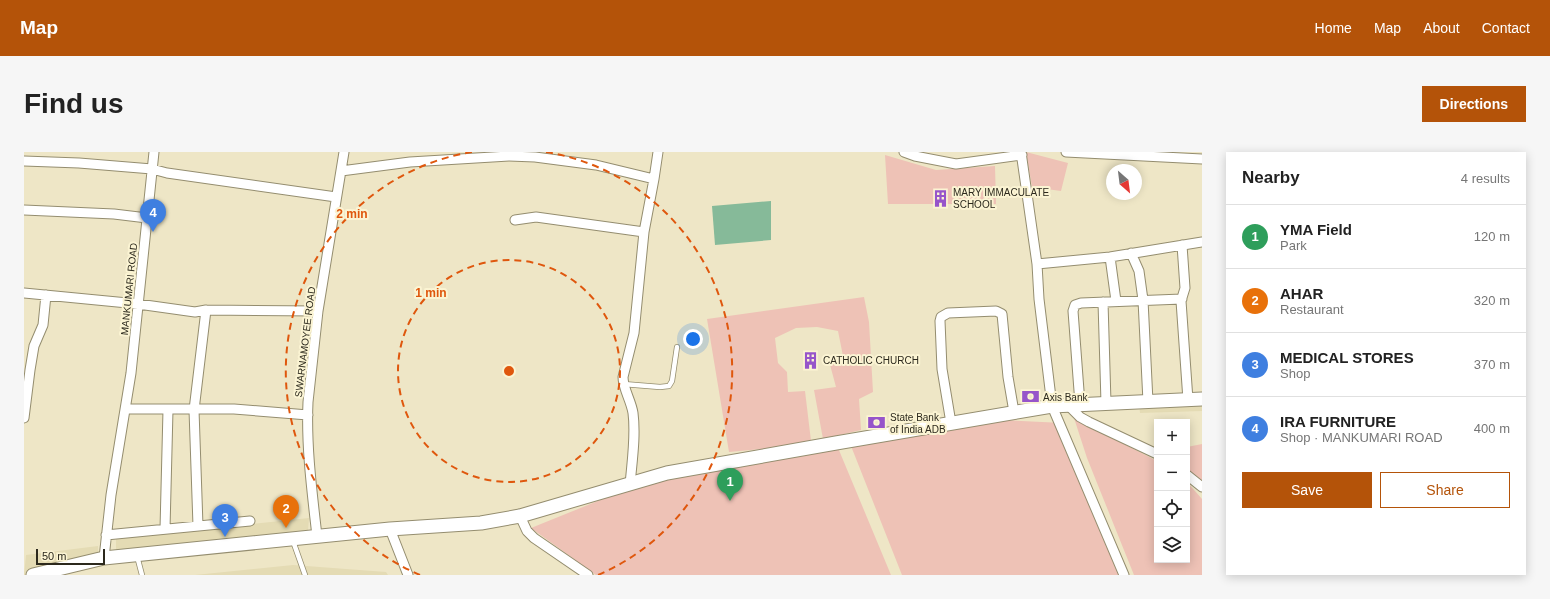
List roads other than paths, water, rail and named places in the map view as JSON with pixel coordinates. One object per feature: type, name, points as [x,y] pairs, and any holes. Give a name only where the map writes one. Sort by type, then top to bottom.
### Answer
[{"type":"street","name":"MANKUMARI ROAD","points":[[104,558],[111,495],[131,373],[154,152]]},
{"type":"street","name":"SWARNAMOYEE ROAD","points":[[317,536],[312,486],[308,415],[318,311],[344,152]]},
{"type":"street","points":[[409,152],[410,162]]},
{"type":"street","points":[[630,485],[634,420],[633,410],[623,384],[624,368],[634,333],[644,232],[658,152]]},
{"type":"street","points":[[905,152],[915,156],[956,164],[1021,154],[1037,264],[1039,299],[1052,406],[1124,575]]},
{"type":"street","points":[[1066,152],[1202,159],[1202,152]]},
{"type":"street","points":[[341,171],[476,155],[535,157],[596,165],[654,179]]},
{"type":"street","points":[[24,161],[152,170],[336,198]]},
{"type":"street","points":[[24,210],[114,214],[147,218]]},
{"type":"street","points":[[515,220],[536,217],[644,232]]},
{"type":"street","points":[[1037,264],[1110,257],[1202,242]]},
{"type":"street","points":[[1182,245],[1185,288],[1182,299],[1188,400]]},
{"type":"street","points":[[1131,253],[1139,271],[1143,300],[1148,402]]},
{"type":"street","points":[[1110,257],[1116,301]]},
{"type":"street","points":[[24,293],[138,304],[195,312],[206,310],[318,311]]},
{"type":"street","points":[[24,418],[34,346],[43,325],[46,295]]},
{"type":"street","points":[[1154,453],[1080,417],[1074,405],[1072,311],[1074,306],[1078,303],[1182,299]]},
{"type":"street","points":[[1103,302],[1106,403]]},
{"type":"street","points":[[198,526],[194,410],[206,310]]},
{"type":"street","points":[[951,423],[942,368],[940,321],[941,317],[948,314],[996,311],[1004,316],[1008,377],[1014,412]]},
{"type":"street","points":[[33,575],[104,558],[136,554],[390,529],[481,523],[520,516],[667,473],[1052,406],[1202,399]]},
{"type":"street","points":[[126,409],[234,409],[308,415]]},
{"type":"street","points":[[165,529],[168,410]]},
{"type":"street","points":[[1190,477],[1202,487]]},
{"type":"street","points":[[520,516],[527,531],[534,538],[588,575]]},
{"type":"street","points":[[106,535],[250,521]]},
{"type":"street","points":[[390,529],[408,575]]},
{"type":"lane","points":[[623,384],[660,387],[669,386],[672,381],[677,347]]},
{"type":"lane","points":[[292,539],[305,575]]},
{"type":"lane","points":[[136,554],[142,575]]},
{"type":"place","name":"MARY IMMACULATE SCHOOL","points":[[940,198]]},
{"type":"place","name":"IRA FURNITURE","points":[[153,232]]},
{"type":"place","name":"CATHOLIC CHURCH","points":[[810,360]]},
{"type":"place","name":"Axis Bank","points":[[1030,397]]},
{"type":"place","name":"State Bank of India ADB","points":[[877,423]]},
{"type":"place","name":"YMA Field","points":[[730,501]]},
{"type":"place","name":"AHAR","points":[[286,528]]},
{"type":"place","name":"MEDICAL STORES","points":[[225,537]]}]
